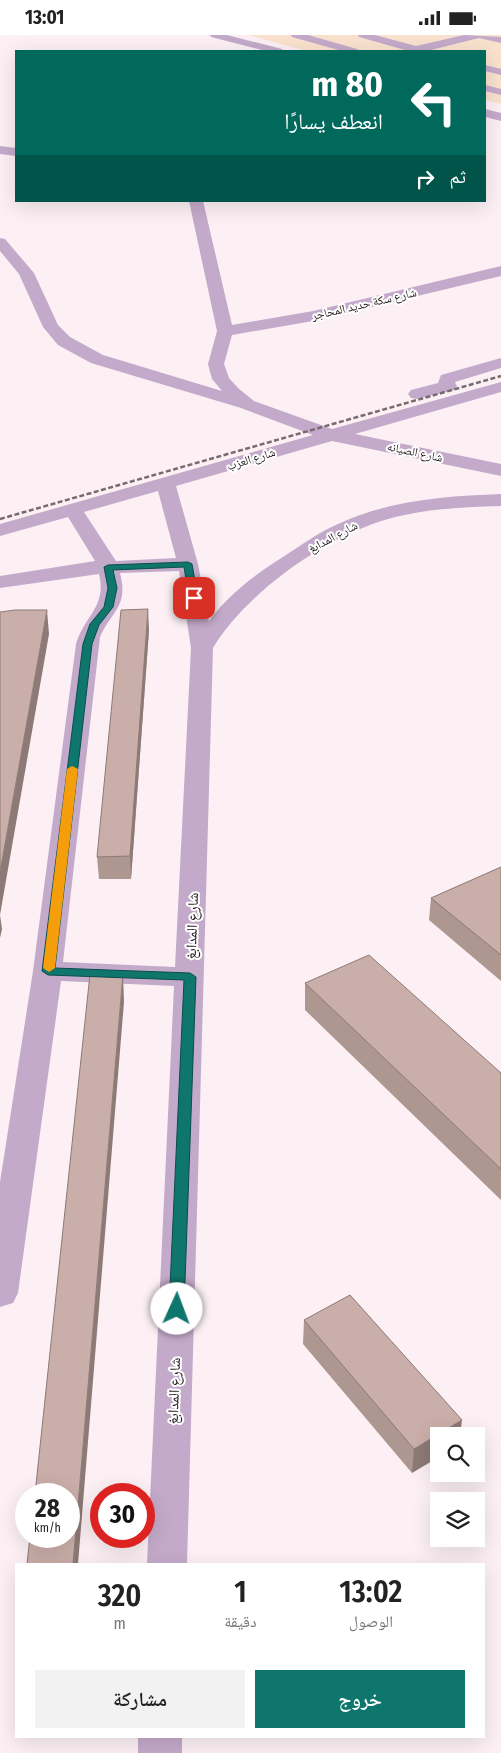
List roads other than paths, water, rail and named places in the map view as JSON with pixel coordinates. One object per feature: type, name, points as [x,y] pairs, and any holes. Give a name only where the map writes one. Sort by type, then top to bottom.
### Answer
[{"type":"street","points":[[296,35],[349,50]]},
{"type":"street","points":[[363,35],[413,50]]},
{"type":"street","points":[[420,50],[477,35]]},
{"type":"street","points":[[481,35],[501,40]]},
{"type":"street","points":[[424,37],[468,49]]},
{"type":"street","points":[[215,39],[273,50]]},
{"type":"street","points":[[486,68],[501,72]]},
{"type":"street","points":[[486,88],[501,92]]},
{"type":"street","points":[[486,113],[501,117]]},
{"type":"street","points":[[0,150],[15,152]]},
{"type":"street","points":[[196,202],[225,331],[216,364],[221,379],[248,405]]},
{"type":"street","name":"شارع الصيانه","points":[[0,242],[26,273],[51,327],[64,341],[98,359],[248,405],[330,435],[501,470]]},
{"type":"street","name":"شارع سكة حديد المحاجر","points":[[225,331],[313,316],[501,271]]},
{"type":"street","points":[[305,426],[448,386],[447,379],[501,363]]},
{"type":"street","name":"شارع العزب","points":[[0,530],[501,387]]},
{"type":"street","name":"شارع المدابغ","points":[[166,484],[188,564],[202,648],[167,1563]]},
{"type":"street","name":"شارع المدابغ","points":[[202,648],[225,613],[248,591],[282,565],[345,527],[415,508],[456,502],[501,500]]},
{"type":"street","points":[[0,1293],[48,971],[88,644],[94,624],[108,607],[112,588],[108,567],[73,510]]},
{"type":"street","points":[[0,582],[108,567],[188,564]]},
{"type":"street","points":[[48,971],[190,977]]},
{"type":"street","points":[[160,1738],[160,1753]]},
{"type":"railway","points":[[0,519],[501,376]]}]
